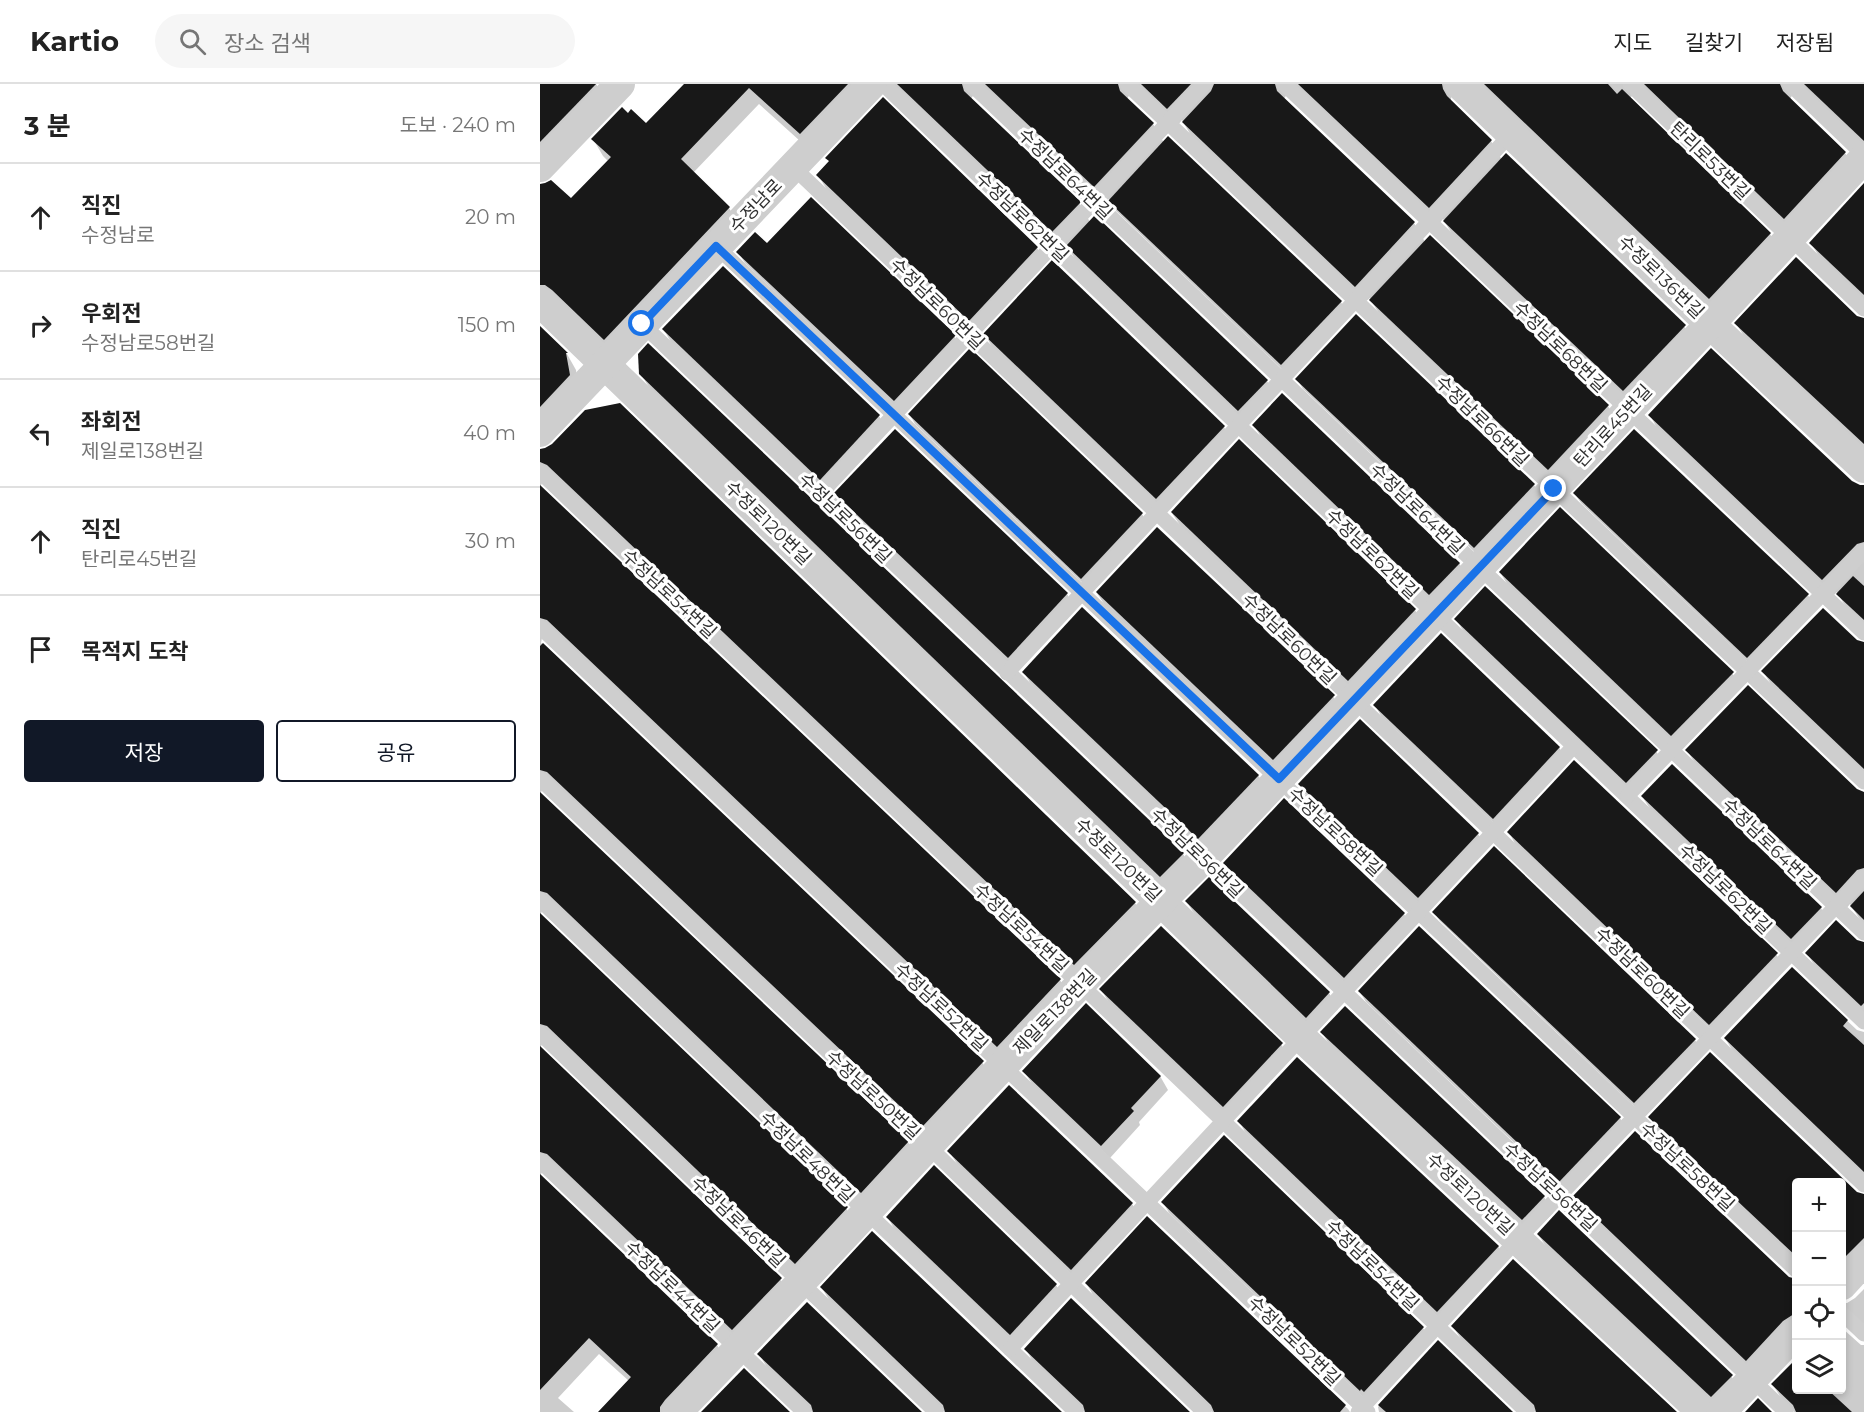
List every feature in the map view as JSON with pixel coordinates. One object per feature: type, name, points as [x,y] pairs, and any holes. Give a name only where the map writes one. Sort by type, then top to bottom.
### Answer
[{"type":"street","points":[[540,167],[620,84]]},
{"type":"street","name":"수정남로","points":[[540,432],[872,84]]},
{"type":"street","name":"수정로136번길","points":[[1459,84],[1864,468]]},
{"type":"street","name":"탄리로45번길","points":[[1435,614],[1864,159]]},
{"type":"street","name":"수정로120번길","points":[[540,302],[1302,1038],[1702,1412]]},
{"type":"street","name":"제일로138번길","points":[[677,1412],[738,1350],[1003,1066],[1435,614]]},
{"type":"street","points":[[1846,1281],[1864,1261]]},
{"type":"street","points":[[1722,1412],[1792,1338]]},
{"type":"lane","name":"수정남로62번길","points":[[883,84],[1864,1022]]},
{"type":"lane","name":"수정남로64번길","points":[[971,84],[1864,933]]},
{"type":"lane","name":"수정남로66번길","points":[[1127,84],[1864,782]]},
{"type":"lane","points":[[820,494],[1204,84]]},
{"type":"lane","name":"수정남로68번길","points":[[1284,84],[1864,633]]},
{"type":"lane","name":"탄리로53번길","points":[[1630,84],[1790,238]]},
{"type":"lane","points":[[1790,84],[1864,159]]},
{"type":"lane","points":[[1007,673],[1511,134]]},
{"type":"lane","name":"수정남로60번길","points":[[793,167],[1864,1185]]},
{"type":"lane","points":[[1790,238],[1864,309]]},
{"type":"lane","name":"수정남로58번길","points":[[716,246],[1792,1265]]},
{"type":"lane","name":"수정남로56번길","points":[[642,324],[1786,1412]]},
{"type":"lane","name":"수정남로54번길","points":[[540,472],[1527,1412]]},
{"type":"lane","points":[[1627,796],[1864,551]]},
{"type":"lane","name":"수정남로52번길","points":[[540,627],[1363,1410]]},
{"type":"lane","points":[[1010,1349],[1574,746]]},
{"type":"lane","name":"수정남로50번길","points":[[540,779],[1072,1283],[1204,1412]]},
{"type":"lane","points":[[1363,1410],[1518,1239],[1864,877]]},
{"type":"lane","name":"수정남로48번길","points":[[540,900],[1076,1412]]},
{"type":"lane","name":"수정남로46번길","points":[[540,1032],[936,1412]]},
{"type":"lane","name":"수정남로44번길","points":[[540,1161],[804,1412]]},
{"type":"lane","points":[[1846,1317],[1864,1334]]},
{"type":"building","points":[[540,84],[596,84],[540,142]]},
{"type":"building","points":[[684,84],[848,84],[800,134],[749,88],[681,159],[730,207],[604,340],[552,290],[545,285],[540,285],[540,184],[551,180],[571,198],[611,157],[591,139],[622,107],[628,113],[631,109],[646,123]]},
{"type":"building","points":[[897,84],[962,84],[964,91],[1081,202],[1052,232]]},
{"type":"building","points":[[985,84],[1118,84],[1120,91],[1154,123],[1094,187]]},
{"type":"building","points":[[1141,84],[1191,84],[1167,109]]},
{"type":"building","points":[[1214,84],[1275,84],[1277,91],[1415,222],[1355,287],[1182,122],[1211,91]]},
{"type":"building","points":[[1298,84],[1442,84],[1447,96],[1492,140],[1429,208]]},
{"type":"building","points":[[1484,84],[1608,84],[1617,94],[1622,89],[1771,233],[1709,299]]},
{"type":"building","points":[[1644,84],[1780,84],[1783,91],[1846,152],[1784,219]]},
{"type":"building","points":[[1804,84],[1864,84],[1864,141]]},
{"type":"building","points":[[883,97],[1038,247],[969,321],[816,175],[829,161],[825,158]]},
{"type":"building","points":[[1168,136],[1342,301],[1281,365],[1108,201]]},
{"type":"building","points":[[1506,153],[1686,325],[1623,391],[1443,221]]},
{"type":"building","points":[[1864,183],[1864,295],[1809,243]]},
{"type":"building","points":[[811,197],[956,335],[894,401],[736,252],[755,232],[767,243]]},
{"type":"building","points":[[1095,215],[1268,380],[1238,411],[1066,246]]},
{"type":"building","points":[[1430,235],[1609,405],[1548,470],[1369,300]]},
{"type":"building","points":[[1796,257],[1857,316],[1864,318],[1864,444],[1734,323]]},
{"type":"building","points":[[1052,260],[1225,426],[1156,499],[983,334]]},
{"type":"building","points":[[723,266],[880,415],[820,480],[662,329]]},
{"type":"building","points":[[1356,314],[1535,484],[1474,548],[1295,379]]},
{"type":"building","points":[[540,326],[568,353],[566,353],[570,375],[540,407]]},
{"type":"building","points":[[648,343],[1184,853],[1160,877],[639,374],[638,354]]},
{"type":"building","points":[[970,348],[1143,513],[1081,579],[908,414]]},
{"type":"building","points":[[1711,348],[1852,481],[1864,485],[1864,542],[1857,544],[1822,580],[1648,415]]},
{"type":"building","points":[[1282,393],[1460,563],[1429,595],[1252,425]]},
{"type":"building","points":[[620,403],[1136,902],[1074,965],[547,465],[540,462],[540,449],[552,444],[585,410]]},
{"type":"building","points":[[895,429],[1068,593],[1008,658],[834,493]]},
{"type":"building","points":[[1634,429],[1809,594],[1747,658],[1573,493]]},
{"type":"building","points":[[1239,439],[1416,609],[1348,681],[1171,512]]},
{"type":"building","points":[[540,485],[1061,979],[997,1047],[547,620],[540,618]]},
{"type":"building","points":[[1560,507],[1734,672],[1671,736],[1499,572]]},
{"type":"building","points":[[1157,527],[1335,695],[1273,760],[1096,592]]},
{"type":"building","points":[[1853,576],[1864,586],[1864,620],[1836,594]]},
{"type":"building","points":[[1485,586],[1658,750],[1626,783],[1454,619]]},
{"type":"building","points":[[1082,607],[1259,775],[1198,839],[1022,672]]},
{"type":"building","points":[[1823,608],[1857,640],[1864,642],[1864,769],[1761,671]]},
{"type":"building","points":[[1441,633],[1560,747],[1493,819],[1373,705]]},
{"type":"building","points":[[543,643],[984,1061],[922,1127],[547,772],[540,770],[540,646]]},
{"type":"building","points":[[1748,685],[1857,789],[1864,792],[1864,868],[1857,870],[1836,893],[1685,750]]},
{"type":"building","points":[[1360,719],[1479,833],[1418,898],[1298,784]]},
{"type":"building","points":[[1574,760],[1778,953],[1709,1025],[1507,832]]},
{"type":"building","points":[[1672,764],[1822,907],[1791,939],[1641,796]]},
{"type":"building","points":[[540,792],[909,1141],[861,1193],[547,893],[540,891]]},
{"type":"building","points":[[1284,798],[1405,913],[1344,978],[1223,863]]},
{"type":"building","points":[[1494,846],[1696,1039],[1634,1103],[1432,912]]},
{"type":"building","points":[[1209,877],[1330,992],[1306,1018],[1185,901]]},
{"type":"building","points":[[1864,891],[1864,920],[1850,906]]},
{"type":"building","points":[[540,913],[848,1207],[795,1264],[547,1026],[540,1024]]},
{"type":"building","points":[[1836,920],[1857,940],[1864,942],[1864,1003],[1861,1006],[1805,953]]},
{"type":"building","points":[[1161,926],[1283,1043],[1223,1107],[1099,989]]},
{"type":"building","points":[[1419,926],[1621,1117],[1559,1182],[1358,991]]},
{"type":"building","points":[[1792,967],[1848,1020],[1843,1026],[1864,1045],[1864,1172],[1724,1038]]},
{"type":"building","points":[[1086,1003],[1161,1076],[1131,1108],[1134,1111],[1101,1146],[1022,1071]]},
{"type":"building","points":[[1345,1006],[1545,1196],[1522,1220],[1320,1032]]},
{"type":"building","points":[[540,1046],[782,1278],[732,1330],[547,1154],[540,1152]]},
{"type":"building","points":[[1710,1052],[1842,1178],[1792,1178],[1792,1252],[1648,1117]]},
{"type":"building","points":[[1297,1057],[1499,1246],[1437,1312],[1237,1121]]},
{"type":"building","points":[[1009,1085],[1133,1203],[1071,1270],[947,1151]]},
{"type":"building","points":[[1635,1131],[1792,1278],[1792,1315],[1783,1321],[1746,1361],[1573,1196]]},
{"type":"building","points":[[1224,1135],[1424,1327],[1364,1392],[1361,1389],[1360,1391],[1161,1202]]},
{"type":"building","points":[[934,1165],[1057,1284],[1010,1335],[886,1217]]},
{"type":"building","points":[[540,1174],[718,1344],[665,1400],[660,1407],[660,1412],[598,1412],[631,1377],[589,1338],[540,1390]]},
{"type":"building","points":[[1846,1182],[1857,1192],[1864,1194],[1864,1238],[1846,1256]]},
{"type":"building","points":[[1559,1210],[1733,1375],[1711,1397],[1537,1234]]},
{"type":"building","points":[[1147,1216],[1346,1405],[1340,1412],[1214,1412],[1211,1405],[1085,1283]]},
{"type":"building","points":[[872,1231],[1062,1412],[945,1412],[943,1405],[820,1287]]},
{"type":"building","points":[[1513,1259],[1677,1412],[1536,1412],[1534,1405],[1451,1326]]},
{"type":"building","points":[[1071,1298],[1190,1412],[1085,1412],[1083,1405],[1024,1349]]},
{"type":"building","points":[[807,1302],[922,1412],[813,1412],[811,1405],[757,1354]]},
{"type":"building","points":[[1438,1340],[1513,1412],[1386,1412],[1378,1405]]},
{"type":"building","points":[[1792,1363],[1792,1394],[1832,1394],[1852,1412],[1796,1412],[1793,1405],[1771,1384]]},
{"type":"building","points":[[744,1368],[790,1412],[701,1412]]},
{"type":"building","points":[[1758,1398],[1772,1412],[1745,1412]]},
{"type":"route","points":[[642,324],[716,246],[1279,779],[1554,489]]}]
